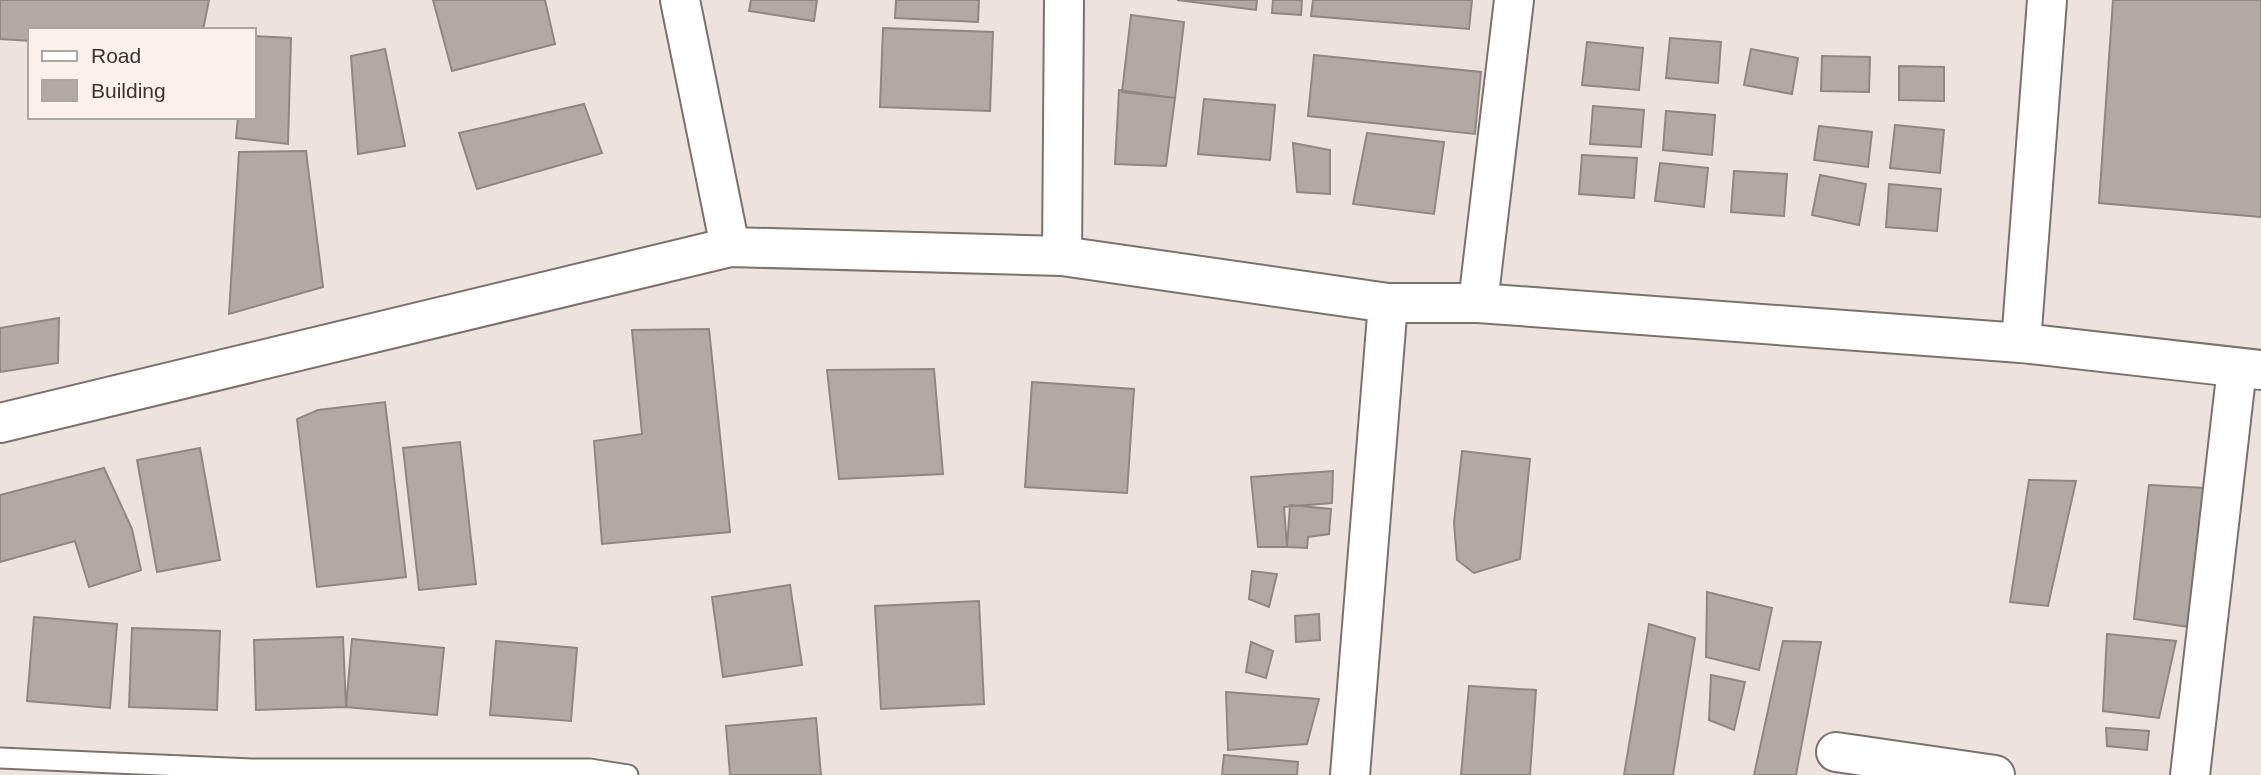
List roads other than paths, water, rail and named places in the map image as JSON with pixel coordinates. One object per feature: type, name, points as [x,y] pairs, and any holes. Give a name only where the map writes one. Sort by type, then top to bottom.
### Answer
[{"type":"main road","points":[[680,0],[730,247]]},
{"type":"main road","points":[[1062,256],[1064,0]]},
{"type":"main road","points":[[1478,303],[1514,0]]},
{"type":"main road","points":[[2021,343],[2047,0]]},
{"type":"main road","points":[[0,423],[730,247],[1062,256],[1388,303],[1478,303],[2021,343],[2249,369],[2247,430],[2190,775]]},
{"type":"main road","points":[[1350,775],[1388,303]]},
{"type":"main road","points":[[1836,752],[1995,775]]},
{"type":"lane","points":[[0,758],[252,772],[590,769],[628,775]]}]
